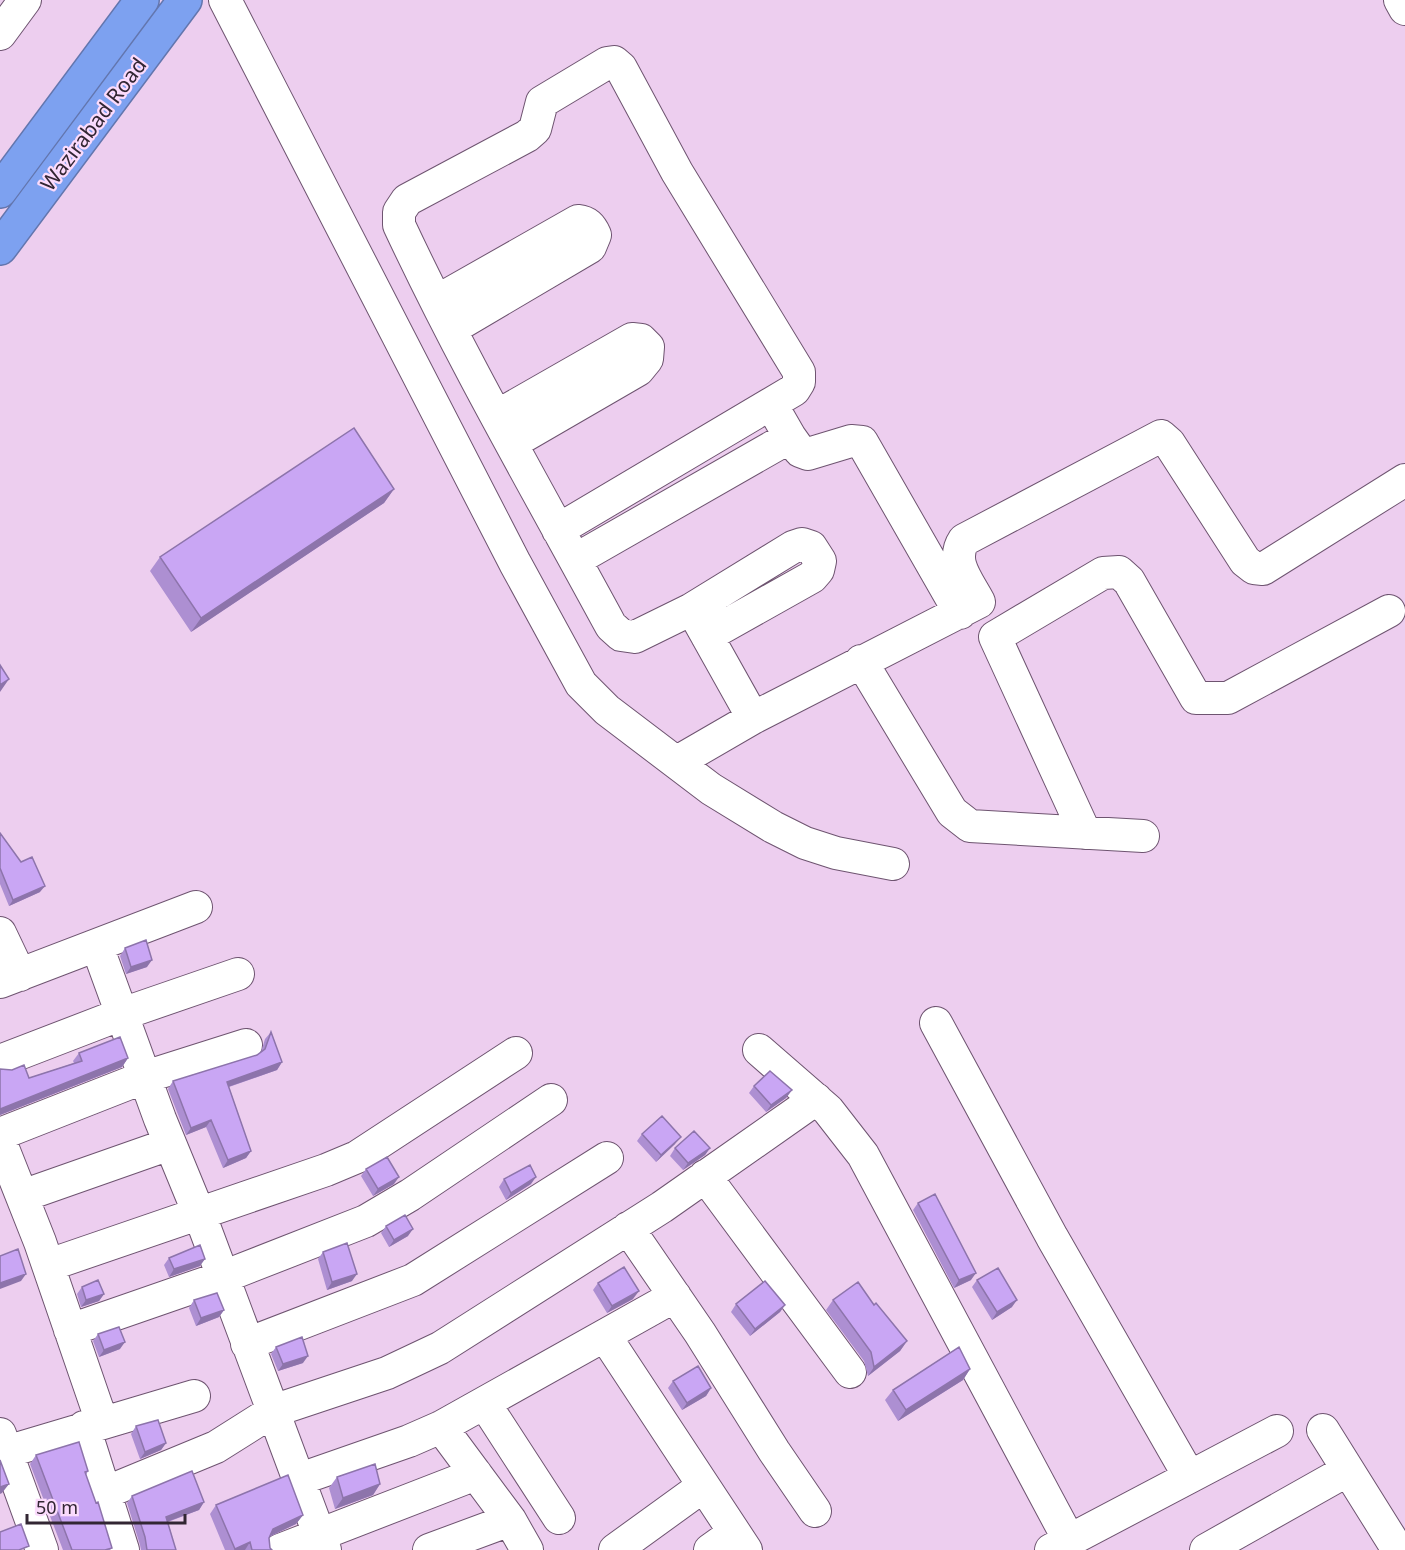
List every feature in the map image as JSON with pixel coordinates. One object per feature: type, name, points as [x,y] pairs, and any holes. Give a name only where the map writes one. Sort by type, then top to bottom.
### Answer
[{"type":"highway","name":"Wazirabad Road","points":[[0,191],[142,0]]},
{"type":"highway","name":"Wazirabad Road","points":[[0,248],[185,0]]},
{"type":"street","points":[[0,34],[25,0]]},
{"type":"street","points":[[225,0],[515,563],[581,684],[606,710],[711,789],[805,843],[836,853],[893,864]]},
{"type":"street","points":[[1400,0],[1405,9]]},
{"type":"street","points":[[558,530],[794,390],[799,382],[799,372],[677,172],[621,68],[614,62],[607,63],[542,102],[535,129],[527,136],[407,200],[399,212],[399,225],[451,329],[558,530],[611,626],[621,635],[635,637],[700,623],[753,718]]},
{"type":"street","points":[[437,301],[578,221],[585,222],[592,228],[595,235],[590,247],[451,329]]},
{"type":"street","points":[[374,286],[417,263]]},
{"type":"street","points":[[497,416],[632,339],[641,340],[648,347],[647,358],[638,370],[512,443]]},
{"type":"street","points":[[771,404],[800,451],[808,454],[851,441],[862,442],[970,607],[995,637],[1085,833]]},
{"type":"street","points":[[970,607],[957,561],[957,550],[964,540],[1161,436],[1169,443],[1245,561],[1254,568],[1263,569],[1405,480]]},
{"type":"street","points":[[575,560],[790,437]]},
{"type":"street","points":[[995,637],[1103,573],[1119,572],[1129,581],[1196,698],[1228,698],[1389,611]]},
{"type":"street","points":[[676,762],[861,661],[970,607]]},
{"type":"street","points":[[861,661],[952,812],[970,826],[1143,836]]},
{"type":"street","points":[[0,933],[10,978],[196,907]]},
{"type":"street","points":[[97,946],[170,1144],[300,1479],[322,1543]]},
{"type":"street","points":[[0,1061],[122,1014],[238,974]]},
{"type":"street","points":[[936,1023],[1052,1237],[1189,1476]]},
{"type":"street","points":[[0,1134],[145,1077],[246,1045]]},
{"type":"street","points":[[759,1050],[816,1099],[838,1122],[863,1155],[1059,1545],[1277,1431]]},
{"type":"street","points":[[49,1265],[326,1170],[357,1157],[516,1053]]},
{"type":"street","points":[[107,1492],[216,1447],[273,1411],[387,1373],[418,1360],[628,1228],[816,1099]]},
{"type":"street","points":[[70,1330],[223,1277],[366,1221],[551,1100]]},
{"type":"street","points":[[0,1141],[49,1265],[70,1330],[107,1492],[123,1550]]},
{"type":"street","points":[[22,1196],[170,1144]]},
{"type":"street","points":[[247,1344],[412,1280],[607,1158]]},
{"type":"street","points":[[705,1176],[850,1372]]},
{"type":"street","points":[[628,1228],[815,1511]]},
{"type":"street","points":[[300,1479],[409,1441],[441,1427],[675,1296]]},
{"type":"street","points":[[605,1336],[702,1487],[730,1544]]},
{"type":"street","points":[[42,1550],[3,1443],[93,1425],[194,1396]]},
{"type":"street","points":[[485,1404],[559,1518]]},
{"type":"street","points":[[441,1427],[510,1521],[528,1550]]},
{"type":"street","points":[[1323,1430],[1398,1550]]},
{"type":"street","points":[[1206,1550],[1348,1470]]},
{"type":"street","points":[[280,1550],[322,1543],[476,1474]]},
{"type":"street","points":[[615,1550],[702,1487]]},
{"type":"street","points":[[429,1550],[510,1521]]},
{"type":"building","points":[[354,428],[394,489],[201,618],[160,557]]},
{"type":"building","points":[[0,665],[9,679],[0,685]]},
{"type":"building","points":[[0,833],[21,862],[32,857],[45,886],[13,900],[0,868]]},
{"type":"building","points":[[146,940],[152,960],[131,967],[125,948]]},
{"type":"building","points":[[271,1032],[282,1062],[227,1082],[251,1151],[228,1160],[211,1120],[191,1128],[173,1081],[257,1055],[265,1049]]},
{"type":"building","points":[[120,1037],[128,1058],[0,1109],[0,1069],[12,1070],[24,1065],[29,1078],[82,1061],[79,1053]]},
{"type":"building","points":[[770,1071],[792,1090],[771,1105],[754,1086]]},
{"type":"building","points":[[662,1116],[681,1137],[661,1155],[642,1134]]},
{"type":"building","points":[[694,1131],[710,1148],[688,1163],[675,1148]]},
{"type":"building","points":[[387,1157],[399,1177],[378,1189],[366,1169]]},
{"type":"building","points":[[530,1165],[536,1177],[511,1193],[504,1179]]},
{"type":"building","points":[[935,1194],[976,1273],[959,1280],[918,1203]]},
{"type":"building","points":[[405,1215],[413,1229],[394,1240],[386,1226]]},
{"type":"building","points":[[347,1243],[357,1274],[332,1282],[323,1252]]},
{"type":"building","points":[[200,1245],[205,1259],[174,1269],[169,1258]]},
{"type":"building","points":[[18,1249],[26,1274],[0,1283],[0,1256]]},
{"type":"building","points":[[624,1267],[639,1291],[612,1306],[598,1283]]},
{"type":"building","points":[[998,1268],[1017,1300],[997,1312],[977,1280]]},
{"type":"building","points":[[98,1280],[104,1294],[86,1300],[82,1287]]},
{"type":"building","points":[[765,1281],[785,1305],[755,1329],[736,1304]]},
{"type":"building","points":[[858,1282],[874,1305],[876,1303],[907,1341],[874,1367],[871,1352],[833,1300]]},
{"type":"building","points":[[217,1293],[224,1310],[201,1318],[194,1300]]},
{"type":"building","points":[[119,1327],[125,1342],[104,1350],[98,1334]]},
{"type":"building","points":[[302,1337],[308,1356],[283,1364],[276,1347]]},
{"type":"building","points":[[959,1347],[970,1369],[906,1410],[893,1390]]},
{"type":"building","points":[[698,1366],[711,1388],[687,1403],[673,1381]]},
{"type":"building","points":[[158,1420],[166,1443],[145,1452],[136,1426]]},
{"type":"building","points":[[79,1442],[88,1471],[85,1472],[96,1503],[98,1502],[112,1548],[105,1550],[72,1550],[36,1455]]},
{"type":"building","points":[[0,1460],[9,1484],[0,1487]]},
{"type":"building","points":[[375,1464],[380,1484],[343,1498],[337,1477]]},
{"type":"building","points":[[192,1471],[204,1502],[166,1517],[176,1550],[147,1550],[132,1496]]},
{"type":"building","points":[[288,1475],[303,1515],[273,1529],[269,1538],[272,1550],[252,1550],[250,1542],[235,1549],[216,1505]]},
{"type":"building","points":[[21,1524],[29,1546],[19,1550],[0,1550],[0,1532]]}]
